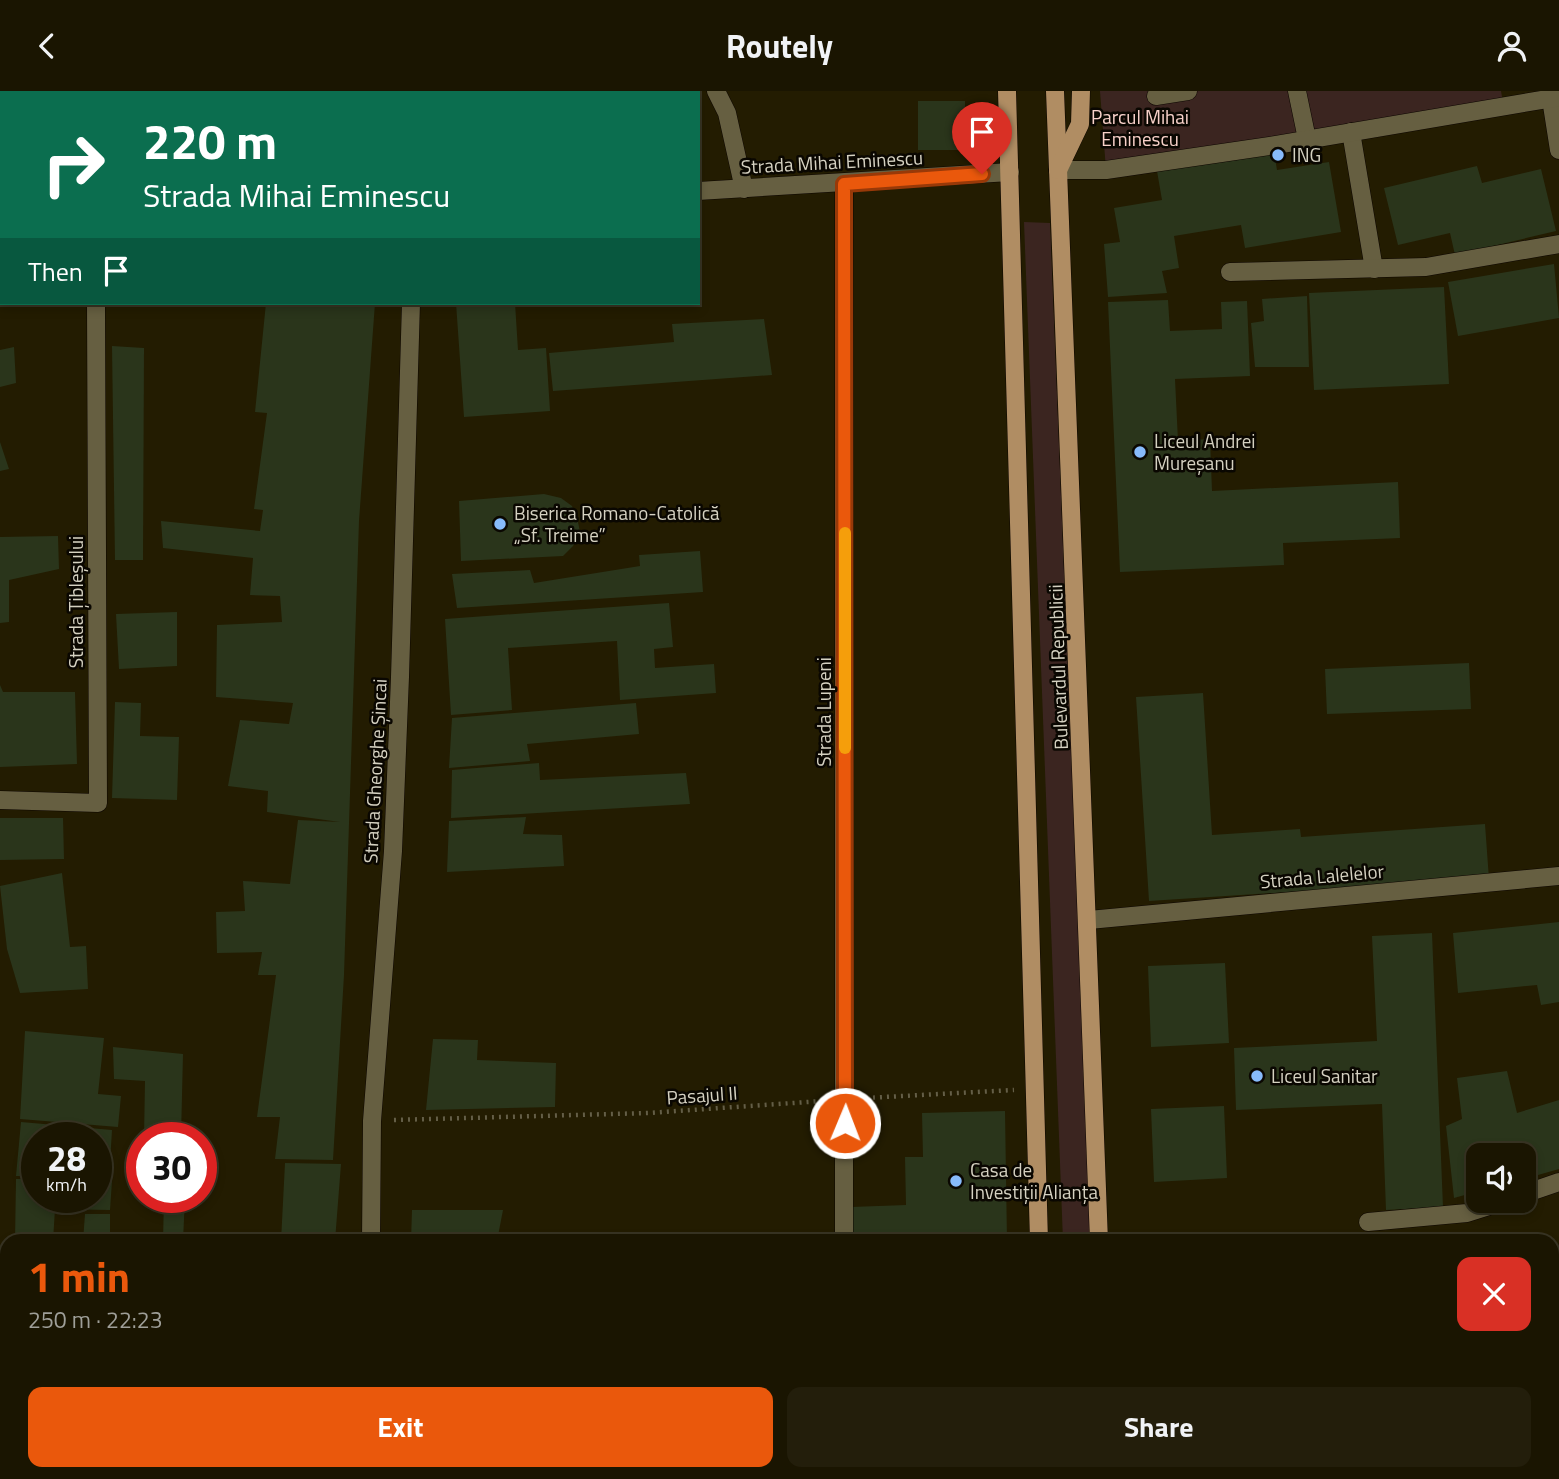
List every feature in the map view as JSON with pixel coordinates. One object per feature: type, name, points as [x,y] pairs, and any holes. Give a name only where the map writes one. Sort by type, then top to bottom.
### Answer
[{"type":"main road","name":"Bulevardul Republicii","points":[[1007,91],[1039,1234]]},
{"type":"main road","name":"Bulevardul Republicii","points":[[1055,91],[1100,1234]]},
{"type":"main road","points":[[1058,170],[1080,124],[1081,91]]},
{"type":"street","points":[[716,91],[727,113],[744,189]]},
{"type":"street","points":[[1156,96],[1188,91]]},
{"type":"street","points":[[1297,91],[1307,139]]},
{"type":"street","points":[[1058,170],[1106,170],[1307,139],[1502,100],[1555,98],[1559,150]]},
{"type":"street","points":[[1351,132],[1374,269]]},
{"type":"street","name":"Strada Mihai Eminescu","points":[[700,191],[1010,172]]},
{"type":"street","name":"Strada Lupeni","points":[[844,184],[844,1234]]},
{"type":"street","points":[[1230,272],[1426,267],[1559,244]]},
{"type":"street","name":"Strada Țibleșului","points":[[0,800],[98,803],[96,305]]},
{"type":"street","name":"Strada Gheorghe Șincai","points":[[370,1234],[372,1121],[393,851],[411,305]]},
{"type":"street","name":"Strada Lalelelor","points":[[1089,920],[1559,876]]},
{"type":"street","points":[[1536,1190],[1559,1182]]},
{"type":"street","points":[[1368,1222],[1467,1213]]},
{"type":"path","name":"Pasajul II","points":[[372,1121],[648,1113],[1033,1089]]},
{"type":"green space","name":"Parcul Mihai Eminescu","points":[[1100,91],[1501,91],[1504,109],[1106,170]]},
{"type":"green space","points":[[1024,222],[1050,223],[1091,1234],[1063,1234]]},
{"type":"building","points":[[918,101],[965,101],[965,150],[918,150]]},
{"type":"building","points":[[1274,152],[1277,170],[1329,162],[1341,232],[1245,248],[1241,225],[1174,236],[1179,268],[1162,271],[1167,293],[1108,297],[1104,244],[1120,242],[1114,208],[1162,200],[1157,171]]},
{"type":"building","points":[[1477,166],[1482,183],[1541,169],[1556,231],[1455,255],[1450,233],[1398,245],[1384,188]]},
{"type":"building","points":[[1554,264],[1559,318],[1458,336],[1448,282]]},
{"type":"building","points":[[1444,287],[1449,384],[1314,390],[1309,293]]},
{"type":"building","points":[[1307,296],[1309,367],[1255,367],[1251,323],[1264,321],[1262,299]]},
{"type":"building","points":[[1168,300],[1170,331],[1222,329],[1221,302],[1247,301],[1250,376],[1175,379],[1178,441],[1210,439],[1212,491],[1398,482],[1400,538],[1283,543],[1284,565],[1120,572],[1108,302]]},
{"type":"building","points":[[266,305],[375,305],[359,521],[344,975],[333,1160],[275,1159],[280,1117],[257,1117],[276,975],[258,975],[262,952],[217,953],[216,912],[245,911],[243,881],[290,884],[298,820],[340,822],[267,812],[268,791],[228,786],[240,720],[289,724],[293,703],[216,697],[217,625],[282,622],[280,596],[250,595],[253,558],[163,548],[161,521],[260,531],[263,510],[254,509],[267,413],[255,412]]},
{"type":"building","points":[[456,305],[515,305],[518,350],[546,348],[550,411],[464,417]]},
{"type":"building","points":[[764,319],[772,375],[553,391],[549,353],[674,342],[672,324]]},
{"type":"building","points":[[112,346],[144,348],[143,560],[115,560]]},
{"type":"building","points":[[14,347],[16,383],[0,387],[0,350]]},
{"type":"building","points":[[0,442],[9,469],[0,471]]},
{"type":"building","points":[[544,494],[561,498],[572,506],[577,517],[580,532],[573,546],[563,556],[461,561],[459,501]]},
{"type":"building","points":[[58,536],[59,569],[9,580],[9,622],[0,623],[0,537]]},
{"type":"building","points":[[700,551],[703,592],[457,608],[452,574],[530,570],[534,583],[640,566],[639,555]]},
{"type":"building","points":[[669,603],[673,647],[654,649],[655,668],[714,664],[716,693],[620,700],[617,641],[508,648],[512,710],[451,715],[445,619]]},
{"type":"building","points":[[177,612],[177,666],[119,669],[116,614]]},
{"type":"building","points":[[1469,663],[1471,709],[1327,714],[1325,669]]},
{"type":"building","points":[[0,685],[3,692],[75,692],[77,764],[0,767]]},
{"type":"building","points":[[1203,693],[1212,835],[1300,829],[1301,837],[1485,824],[1489,879],[1149,901],[1136,697]]},
{"type":"building","points":[[115,702],[141,703],[140,736],[179,737],[177,800],[112,798]]},
{"type":"building","points":[[636,703],[639,734],[527,744],[530,761],[449,768],[452,718]]},
{"type":"building","points":[[539,763],[540,780],[686,773],[690,804],[451,818],[452,770]]},
{"type":"building","points":[[526,817],[523,834],[562,835],[564,866],[447,872],[449,821]]},
{"type":"building","points":[[0,818],[63,818],[64,859],[0,860]]},
{"type":"building","points":[[62,873],[70,947],[86,946],[88,989],[20,993],[7,949],[0,886]]},
{"type":"building","points":[[1559,922],[1559,1002],[1541,1005],[1537,985],[1458,993],[1453,933]]},
{"type":"building","points":[[1432,933],[1443,1207],[1386,1210],[1382,1104],[1236,1110],[1234,1048],[1377,1041],[1372,936]]},
{"type":"building","points":[[1225,963],[1229,1043],[1151,1047],[1148,966]]},
{"type":"building","points":[[25,1031],[104,1038],[98,1094],[121,1096],[118,1127],[112,1127],[112,1122],[20,1119]]},
{"type":"building","points":[[433,1039],[478,1040],[477,1060],[556,1063],[555,1107],[426,1110]]},
{"type":"building","points":[[113,1047],[183,1054],[181,1122],[144,1122],[145,1081],[114,1079]]},
{"type":"building","points":[[1507,1071],[1517,1113],[1559,1100],[1559,1169],[1536,1176],[1536,1143],[1466,1143],[1466,1195],[1454,1198],[1446,1126],[1462,1119],[1457,1078]]},
{"type":"building","points":[[1224,1106],[1227,1178],[1154,1182],[1151,1109]]},
{"type":"building","name":"Casa de Investiții Alianța","points":[[1005,1111],[1007,1234],[851,1234],[851,1207],[906,1205],[905,1157],[923,1157],[922,1113]]},
{"type":"building","points":[[21,1122],[21,1176],[16,1176]]},
{"type":"building","points":[[285,1163],[341,1164],[336,1234],[281,1234]]},
{"type":"building","points":[[16,1179],[21,1179],[21,1213],[55,1213],[53,1234],[15,1234]]},
{"type":"building","points":[[412,1210],[503,1210],[498,1234],[411,1234]]},
{"type":"building","points":[[164,1213],[184,1213],[183,1234],[163,1234]]},
{"type":"building","points":[[85,1214],[110,1214],[110,1232],[122,1234],[84,1234]]},
{"type":"slow traffic","points":[[845,533],[845,748]]},
{"type":"place","name":"ING","points":[[1278,155]]},
{"type":"place","name":"Liceul Andrei Mureșanu","points":[[1140,452]]},
{"type":"place","name":"Biserica Romano-Catolică „Sf. Treime”","points":[[500,524]]},
{"type":"place","name":"Liceul Sanitar","points":[[1257,1076]]},
{"type":"place","name":"Casa de Investiții Alianța","points":[[956,1181]]},
{"type":"route","points":[[845,1123],[844,184],[982,174]]}]
